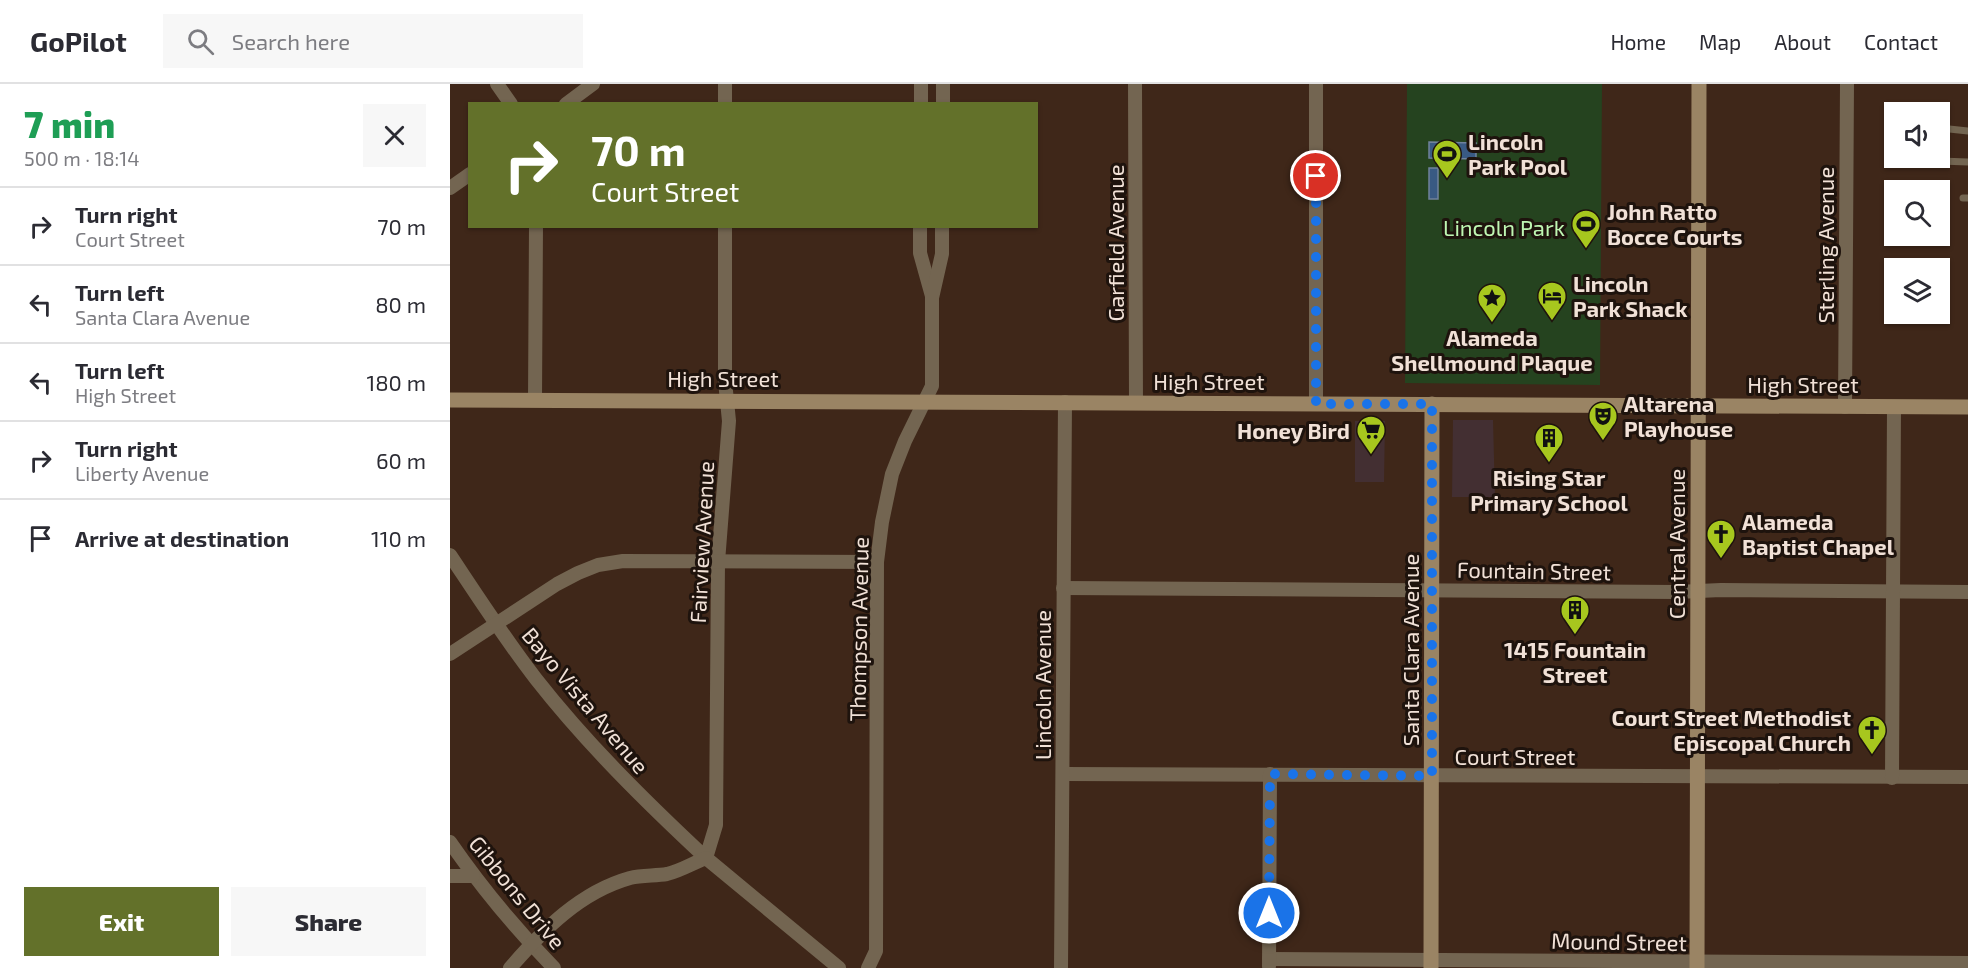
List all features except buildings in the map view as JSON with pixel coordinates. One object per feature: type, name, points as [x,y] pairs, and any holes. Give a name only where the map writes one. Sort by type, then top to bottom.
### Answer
[{"type":"main road","name":"Central Avenue","points":[[1697,965],[1699,84]]},
{"type":"main road","name":"High Street","points":[[450,400],[1968,407]]},
{"type":"main road","name":"Santa Clara Avenue","points":[[1431,964],[1434,590],[1432,404]]},
{"type":"street","points":[[497,84],[510,102]]},
{"type":"street","points":[[569,102],[593,84]]},
{"type":"street","points":[[725,84],[725,102]]},
{"type":"street","points":[[921,84],[921,102]]},
{"type":"street","points":[[943,84],[943,102]]},
{"type":"street","name":"Garfield Avenue","points":[[1135,84],[1136,403]]},
{"type":"street","points":[[1316,84],[1316,404]]},
{"type":"street","name":"Sterling Avenue","points":[[1845,407],[1847,84]]},
{"type":"street","points":[[450,188],[468,175]]},
{"type":"street","points":[[536,228],[536,400]]},
{"type":"street","name":"Fairview Avenue","points":[[706,858],[716,825],[718,562],[729,421],[725,381],[725,228]]},
{"type":"street","name":"Thompson Avenue","points":[[920,228],[920,253],[932,298]]},
{"type":"street","name":"Thompson Avenue","points":[[868,968],[876,951],[878,562],[882,522],[892,474],[933,383],[932,298],[942,254],[942,228]]},
{"type":"street","name":"Lincoln Avenue","points":[[1061,968],[1065,402]]},
{"type":"street","points":[[1892,778],[1894,407]]},
{"type":"street","name":"Bayo Vista Avenue","points":[[450,555],[496,624],[574,726],[646,802],[706,858],[839,968]]},
{"type":"street","points":[[450,654],[557,584],[598,565],[623,561],[878,562]]},
{"type":"street","name":"Fountain Street","points":[[1062,588],[1968,592]]},
{"type":"street","name":"Court Street","points":[[1063,774],[1968,777]]},
{"type":"street","points":[[1269,963],[1270,774]]},
{"type":"street","name":"Gibbons Drive","points":[[450,842],[473,876],[531,945],[554,968]]},
{"type":"street","points":[[510,968],[570,908],[597,891],[631,878],[668,873],[706,858]]},
{"type":"street","points":[[450,876],[473,876]]},
{"type":"street","name":"Mound Street","points":[[1269,963],[1697,965],[1968,963]]},
{"type":"lane","points":[[1950,129],[1968,131]]},
{"type":"lane","points":[[1950,161],[1968,162]]},
{"type":"shaded area","points":[[1453,420],[1493,420],[1495,497],[1452,497]]},
{"type":"shaded area","name":"Honey Bird","points":[[1355,421],[1385,421],[1384,482],[1355,482]]},
{"type":"green space","name":"Lincoln Park","points":[[1407,84],[1602,84],[1600,385],[1405,383]]},
{"type":"water","points":[[1429,142],[1476,143],[1476,159],[1429,158]]},
{"type":"water","points":[[1429,168],[1438,168],[1438,199],[1429,199]]},
{"type":"place","name":"Lincoln Park Pool","points":[[1447,180]]},
{"type":"place","name":"John Ratto Bocce Courts","points":[[1586,250]]},
{"type":"place","name":"Lincoln Park Shack","points":[[1552,322]]},
{"type":"place","name":"Alameda Shellmound Plaque","points":[[1492,324]]},
{"type":"place","name":"Altarena Playhouse","points":[[1603,442]]},
{"type":"place","name":"Honey Bird","points":[[1371,456]]},
{"type":"place","name":"Rising Star Primary School","points":[[1549,464]]},
{"type":"place","name":"Alameda Baptist Chapel","points":[[1721,560]]},
{"type":"place","name":"1415 Fountain Street","points":[[1575,636]]},
{"type":"place","name":"Court Street Methodist Episcopal Church","points":[[1872,756]]},
{"type":"route","points":[[1269,913],[1270,774],[1432,776],[1434,590],[1432,404],[1316,404],[1316,176]]}]
